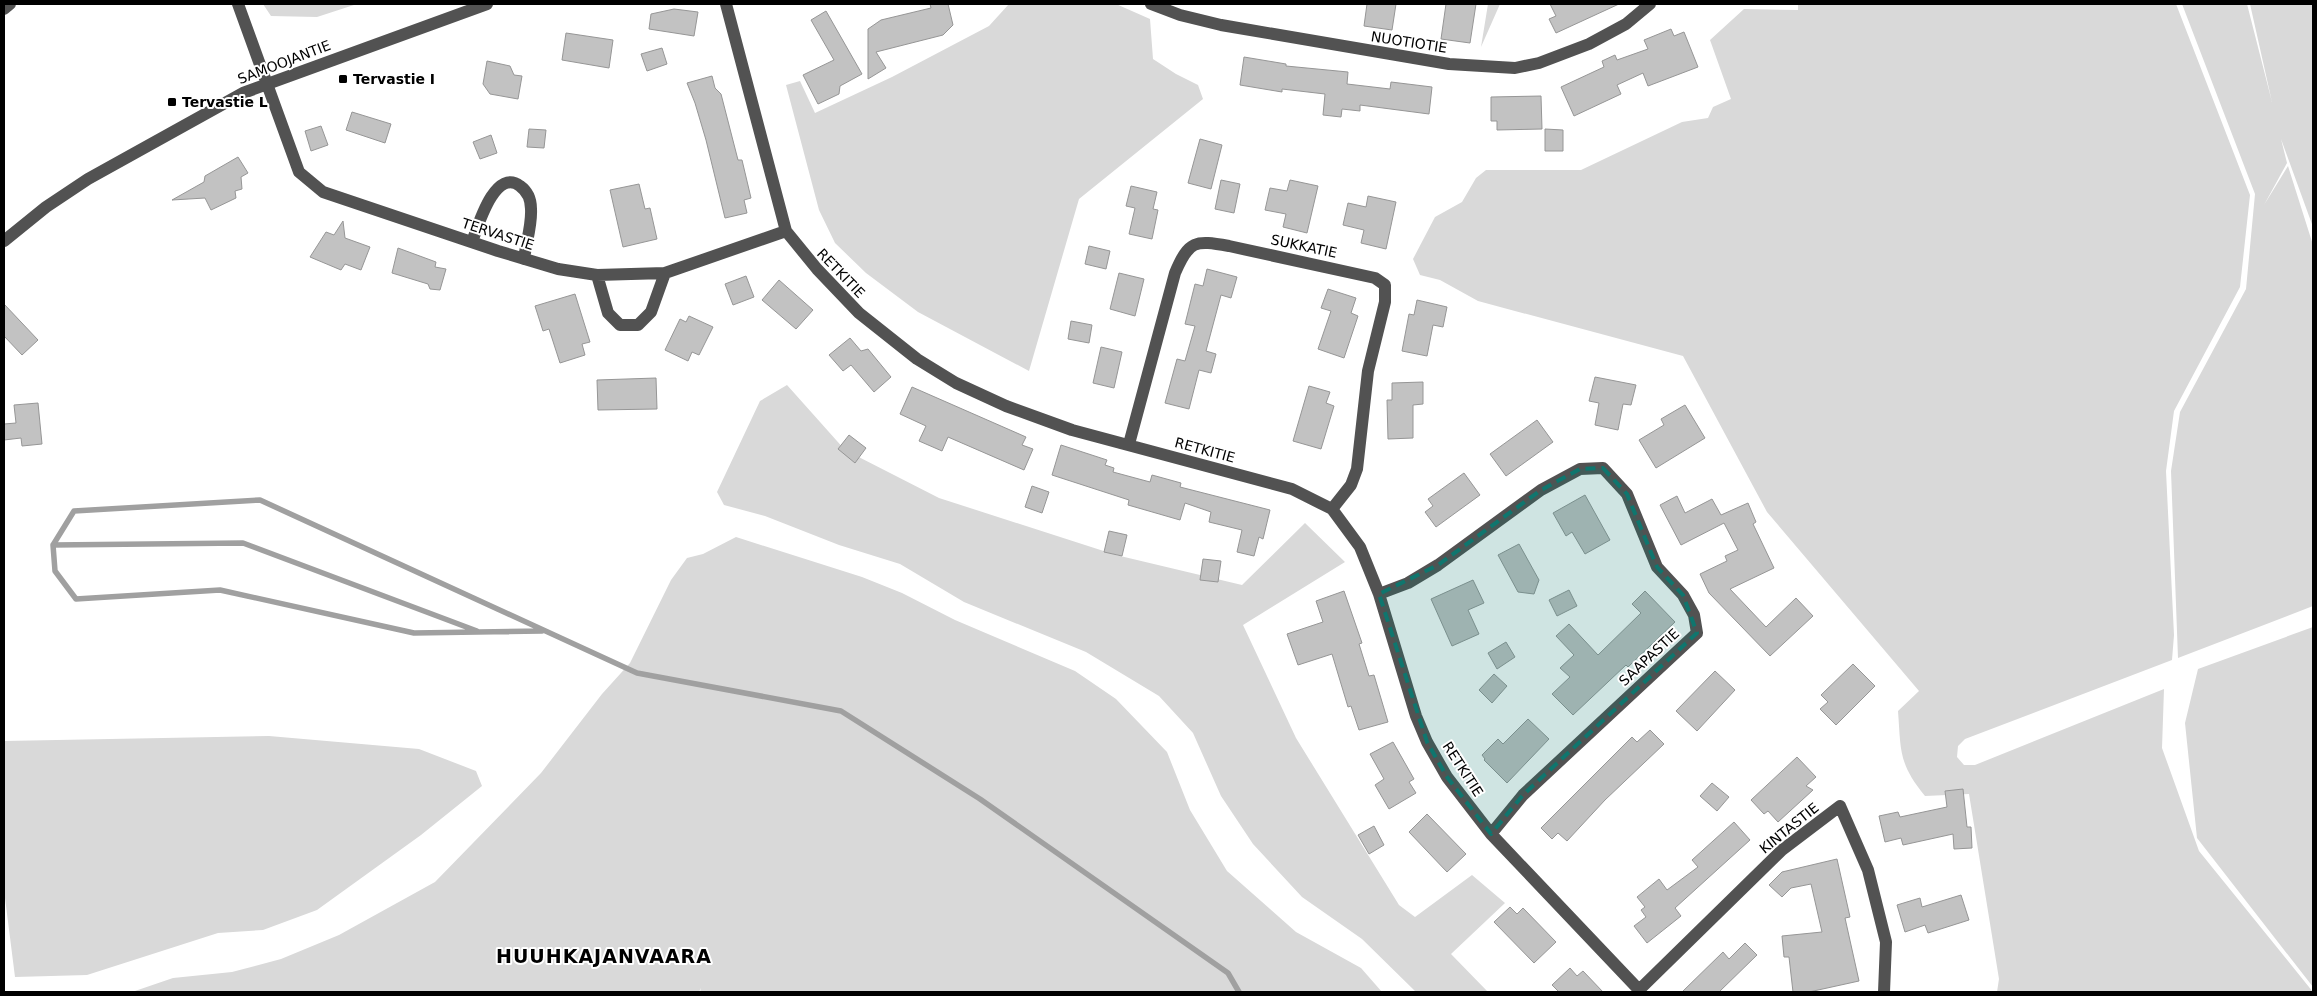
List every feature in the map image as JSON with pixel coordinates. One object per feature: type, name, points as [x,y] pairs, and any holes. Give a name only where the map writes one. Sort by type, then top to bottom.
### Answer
[{"type":"street","points":[[4,9],[10,4]]},
{"type":"street","name":"TERVASTIE","points":[[238,4],[299,172],[323,192],[524,259],[558,269],[597,275],[665,274],[786,230]]},
{"type":"street","name":"SAMOOJANTIE","points":[[4,241],[46,207],[88,179],[243,93],[487,4]]},
{"type":"street","name":"RETKITIE","points":[[726,4],[786,230],[804,255],[859,313],[925,364],[956,383],[1006,406],[1072,430],[1292,489],[1332,509],[1360,547],[1379,594],[1405,680],[1427,742],[1447,777],[1491,834],[1640,991]]},
{"type":"street","name":"NUOTIOTIE","points":[[1151,4],[1180,15],[1220,26],[1449,64],[1515,68],[1539,63],[1589,44],[1626,24],[1650,4]]},
{"type":"street","points":[[472,242],[491,195],[504,183],[516,183],[527,191],[531,209],[524,259]]},
{"type":"street","name":"SUKKATIE","points":[[1129,444],[1175,273],[1182,256],[1192,246],[1204,242],[1228,246],[1375,278],[1385,286],[1385,302],[1368,371],[1356,469],[1351,485],[1332,509]]},
{"type":"street","points":[[597,275],[608,313],[620,325],[638,325],[651,312],[665,274]]},
{"type":"street","name":"SAAPASTIE","points":[[1379,594],[1408,583],[1438,565],[1541,490],[1580,469],[1603,468],[1627,494],[1657,567],[1682,595],[1694,615],[1697,633],[1523,795],[1491,834]]},
{"type":"street","name":"KINTASTIE","points":[[1640,991],[1782,850],[1840,806],[1868,870],[1886,942],[1884,992]]},
{"type":"highlighted area","points":[[1603,468],[1627,494],[1657,567],[1683,595],[1697,633],[1523,795],[1491,834],[1447,777],[1427,742],[1379,594],[1438,565],[1541,490],[1580,469]]},
{"type":"shaded area","points":[[263,4],[357,4],[317,17],[271,16]]},
{"type":"shaded area","points":[[1009,4],[1116,4],[1150,19],[1153,59],[1198,85],[1203,99],[1079,199],[1029,371],[918,312],[866,273],[835,243],[819,210],[786,85],[800,81],[815,113],[892,77],[989,26]]},
{"type":"shaded area","points":[[1488,4],[1500,4],[1481,47]]},
{"type":"shaded area","points":[[1798,4],[2176,4],[2250,195],[2240,287],[2174,411],[2166,471],[2174,635],[2172,660],[1965,739],[1958,746],[1957,757],[1964,765],[1975,765],[2164,689],[2162,748],[2199,851],[2313,992],[1997,992],[1999,979],[1969,794],[1925,796],[1910,774],[1902,756],[1898,711],[1919,691],[1767,512],[1683,356],[1478,301],[1440,280],[1420,275],[1413,259],[1435,217],[1462,202],[1476,178],[1486,170],[1581,170],[1682,122],[1708,118],[1713,107],[1731,99],[1710,40],[1744,9],[1798,10]]},
{"type":"shaded area","points":[[2182,4],[2247,4],[2272,102],[2250,4],[2313,4],[2313,227],[2281,139],[2287,163],[2264,205],[2288,166],[2313,245],[2313,606],[2178,658],[2171,471],[2180,412],[2246,289],[2255,194]]},
{"type":"shaded area","points":[[787,385],[845,450],[939,498],[1116,555],[1242,585],[1305,523],[1345,562],[1243,625],[1296,738],[1399,905],[1415,917],[1472,875],[1505,903],[1451,954],[1488,992],[1416,992],[1362,939],[1302,897],[1253,844],[1221,796],[1193,733],[1159,696],[1086,652],[964,602],[900,564],[839,545],[765,516],[724,505],[717,492],[760,401]]},
{"type":"shaded area","points":[[736,537],[862,577],[902,593],[955,620],[1075,671],[1116,699],[1167,752],[1190,810],[1227,871],[1296,932],[1361,968],[1382,992],[700,992],[701,988],[699,992],[132,992],[173,978],[232,972],[281,959],[339,935],[435,882],[541,773],[602,694],[630,663],[671,580],[687,558],[703,554]]},
{"type":"shaded area","points":[[2313,627],[2313,987],[2197,838],[2185,723],[2198,669]]},
{"type":"shaded area","points":[[269,736],[419,749],[476,771],[482,786],[421,835],[317,910],[263,930],[218,933],[87,975],[15,977],[4,890],[4,741]]},
{"type":"building","points":[[930,4],[948,4],[953,25],[943,35],[876,52],[886,68],[868,79],[868,29],[881,20],[931,8]]},
{"type":"building","points":[[1367,4],[1396,4],[1392,30],[1364,26]]},
{"type":"building","points":[[1446,4],[1476,4],[1470,43],[1441,39]]},
{"type":"building","points":[[1550,4],[1619,4],[1556,33],[1549,19],[1556,16]]},
{"type":"building","points":[[674,9],[698,12],[694,36],[649,29],[651,14]]},
{"type":"building","points":[[826,11],[862,74],[840,86],[839,94],[818,104],[803,75],[834,60],[811,20]]},
{"type":"building","points":[[1671,29],[1674,36],[1684,32],[1698,67],[1648,86],[1643,73],[1617,85],[1621,94],[1574,116],[1561,87],[1604,67],[1602,61],[1615,55],[1617,60],[1648,49],[1644,40]]},
{"type":"building","points":[[566,33],[613,40],[609,68],[562,60]]},
{"type":"building","points":[[662,48],[667,64],[647,71],[641,54]]},
{"type":"building","points":[[1244,57],[1286,64],[1286,66],[1348,72],[1347,84],[1390,89],[1391,82],[1432,87],[1429,114],[1360,105],[1360,111],[1342,109],[1341,117],[1323,115],[1325,94],[1282,89],[1282,92],[1240,85]]},
{"type":"building","points":[[487,61],[510,66],[514,75],[522,76],[518,99],[490,94],[483,84]]},
{"type":"building","points":[[712,76],[715,88],[721,94],[738,160],[742,160],[751,198],[744,200],[747,213],[725,218],[706,140],[687,83]]},
{"type":"building","points":[[1541,96],[1542,129],[1497,130],[1497,121],[1491,121],[1491,97]]},
{"type":"building","points":[[352,112],[391,124],[385,143],[346,130]]},
{"type":"building","points":[[321,126],[328,145],[311,151],[305,131]]},
{"type":"building","points":[[529,129],[546,130],[544,148],[527,147]]},
{"type":"building","points":[[1545,129],[1563,130],[1563,151],[1545,151]]},
{"type":"building","points":[[491,135],[497,153],[480,159],[473,142]]},
{"type":"building","points":[[1200,139],[1222,145],[1211,189],[1188,183]]},
{"type":"building","points":[[238,157],[248,173],[241,177],[242,189],[235,191],[236,198],[211,210],[205,198],[172,200],[204,182],[205,176]]},
{"type":"building","points":[[1221,180],[1240,184],[1234,213],[1215,209]]},
{"type":"building","points":[[1290,180],[1318,186],[1307,233],[1283,227],[1286,214],[1265,210],[1270,188],[1287,191]]},
{"type":"building","points":[[639,184],[645,209],[650,208],[657,239],[623,247],[610,190]]},
{"type":"building","points":[[1131,186],[1157,192],[1153,209],[1158,210],[1152,239],[1129,234],[1135,208],[1126,206]]},
{"type":"building","points":[[1368,196],[1396,202],[1386,249],[1361,243],[1364,230],[1343,225],[1348,203],[1366,207]]},
{"type":"building","points":[[343,221],[345,238],[370,247],[361,270],[345,264],[341,270],[310,257],[326,232],[334,235]]},
{"type":"building","points":[[1089,246],[1110,251],[1106,269],[1085,264]]},
{"type":"building","points":[[398,248],[436,262],[435,267],[446,269],[440,290],[430,289],[428,284],[392,273]]},
{"type":"building","points":[[1207,269],[1237,277],[1231,298],[1221,295],[1206,351],[1216,354],[1211,373],[1199,370],[1189,409],[1165,403],[1177,359],[1185,361],[1195,326],[1185,324],[1195,284],[1203,286]]},
{"type":"building","points":[[1119,273],[1144,279],[1135,316],[1110,309]]},
{"type":"building","points":[[746,276],[754,297],[733,305],[725,284]]},
{"type":"building","points":[[779,280],[813,310],[796,329],[762,300]]},
{"type":"building","points":[[1328,289],[1356,298],[1351,313],[1358,316],[1344,358],[1318,349],[1331,311],[1321,308]]},
{"type":"building","points":[[575,294],[590,342],[582,344],[585,355],[560,363],[549,329],[543,331],[535,306]]},
{"type":"building","points":[[1417,300],[1447,307],[1443,327],[1433,325],[1427,356],[1402,351],[1409,314],[1414,315]]},
{"type":"building","points":[[4,304],[38,340],[22,355],[4,336]]},
{"type":"building","points":[[689,316],[713,327],[699,355],[692,352],[688,361],[665,350],[680,319],[686,322]]},
{"type":"building","points":[[1071,321],[1092,325],[1089,343],[1068,339]]},
{"type":"building","points":[[850,338],[861,351],[868,349],[891,377],[874,392],[851,365],[843,371],[829,355]]},
{"type":"building","points":[[1101,347],[1122,352],[1114,388],[1093,383]]},
{"type":"building","points":[[1595,377],[1636,385],[1631,405],[1623,404],[1618,430],[1595,425],[1599,403],[1589,401]]},
{"type":"building","points":[[656,378],[657,409],[598,410],[597,380]]},
{"type":"building","points":[[1423,382],[1423,404],[1413,405],[1413,438],[1388,439],[1387,400],[1392,400],[1392,383]]},
{"type":"building","points":[[1309,386],[1330,392],[1326,403],[1334,406],[1321,449],[1293,441]]},
{"type":"building","points":[[912,387],[1026,437],[1022,445],[1033,449],[1024,470],[948,437],[942,451],[919,441],[926,426],[900,414]]},
{"type":"building","points":[[38,403],[42,444],[22,446],[21,438],[4,440],[4,424],[16,423],[14,405]]},
{"type":"building","points":[[1685,405],[1705,438],[1656,468],[1639,440],[1664,425],[1661,419]]},
{"type":"building","points":[[1537,420],[1553,442],[1506,476],[1490,454]]},
{"type":"building","points":[[849,435],[866,448],[855,463],[838,449]]},
{"type":"building","points":[[1061,445],[1107,460],[1105,465],[1114,468],[1113,472],[1150,482],[1152,475],[1181,483],[1180,487],[1270,510],[1263,539],[1259,537],[1254,556],[1237,552],[1242,530],[1209,522],[1211,512],[1185,503],[1180,520],[1128,505],[1129,500],[1052,475]]},
{"type":"building","points":[[1464,473],[1480,495],[1436,527],[1425,512],[1433,506],[1428,499]]},
{"type":"building","points":[[1032,486],[1049,492],[1042,513],[1025,507]]},
{"type":"building","points":[[1585,495],[1610,540],[1585,554],[1572,532],[1566,536],[1553,513]]},
{"type":"building","points":[[1677,496],[1685,513],[1712,499],[1721,515],[1748,503],[1756,522],[1753,524],[1774,568],[1730,589],[1766,627],[1796,598],[1813,616],[1770,656],[1709,593],[1700,574],[1727,561],[1725,556],[1738,550],[1724,523],[1681,545],[1660,505]]},
{"type":"building","points":[[1109,531],[1127,535],[1122,556],[1104,552]]},
{"type":"building","points":[[1519,544],[1539,580],[1534,594],[1518,592],[1498,555]]},
{"type":"building","points":[[1203,559],[1221,561],[1218,582],[1200,580]]},
{"type":"building","points":[[1473,580],[1484,603],[1468,610],[1479,634],[1452,646],[1431,599]]},
{"type":"building","points":[[1569,590],[1577,606],[1557,616],[1549,600]]},
{"type":"building","points":[[1344,591],[1362,643],[1359,644],[1369,676],[1374,675],[1388,722],[1359,730],[1351,706],[1348,707],[1332,654],[1298,665],[1287,634],[1323,622],[1316,601]]},
{"type":"building","points":[[1645,591],[1675,622],[1628,667],[1626,665],[1573,715],[1552,694],[1570,677],[1560,668],[1574,655],[1556,636],[1569,624],[1598,655],[1641,613],[1632,604]]},
{"type":"building","points":[[1506,642],[1515,657],[1497,669],[1488,653]]},
{"type":"building","points":[[1853,664],[1875,686],[1836,725],[1820,709],[1828,702],[1821,695]]},
{"type":"building","points":[[1715,671],[1735,690],[1697,731],[1676,711]]},
{"type":"building","points":[[1494,674],[1507,686],[1492,703],[1479,690]]},
{"type":"building","points":[[1528,719],[1549,739],[1507,783],[1484,760],[1482,755],[1498,739],[1503,744]]},
{"type":"building","points":[[1650,730],[1664,744],[1605,800],[1567,841],[1558,833],[1552,839],[1541,828],[1632,737],[1637,742]]},
{"type":"building","points":[[1393,742],[1414,779],[1409,782],[1416,793],[1389,809],[1375,785],[1384,779],[1370,754]]},
{"type":"building","points":[[1797,757],[1816,777],[1806,786],[1813,790],[1778,822],[1768,811],[1764,814],[1751,800]]},
{"type":"building","points":[[1712,783],[1729,797],[1717,811],[1700,796]]},
{"type":"building","points":[[1963,789],[1967,827],[1971,827],[1972,848],[1954,849],[1953,834],[1903,845],[1901,838],[1885,842],[1879,816],[1898,812],[1900,817],[1947,807],[1945,791]]},
{"type":"building","points":[[1427,814],[1466,854],[1447,872],[1409,832]]},
{"type":"building","points":[[1734,822],[1750,840],[1675,908],[1681,916],[1647,943],[1634,926],[1646,917],[1641,910],[1645,907],[1637,897],[1659,879],[1667,890],[1698,867],[1692,860]]},
{"type":"building","points":[[1374,826],[1384,845],[1369,854],[1358,835]]},
{"type":"building","points":[[1837,859],[1850,917],[1845,918],[1859,981],[1809,992],[1793,992],[1789,957],[1784,957],[1782,936],[1822,932],[1811,884],[1791,888],[1782,897],[1769,885],[1782,872]]},
{"type":"building","points":[[1961,895],[1969,920],[1928,933],[1925,925],[1905,932],[1897,905],[1920,898],[1922,907]]},
{"type":"building","points":[[1510,907],[1517,914],[1523,908],[1556,942],[1534,963],[1494,922]]},
{"type":"building","points":[[1745,943],[1757,955],[1719,992],[1682,992],[1723,952],[1729,959]]},
{"type":"building","points":[[1570,968],[1577,976],[1583,971],[1603,992],[1559,992],[1552,985]]},
{"type":"waterway","points":[[542,631],[414,633],[220,590],[76,599],[55,571],[53,545],[74,511],[260,500],[637,673],[841,711],[980,799],[1228,973],[1239,992]]},
{"type":"waterway","points":[[53,545],[243,543],[477,631]]},
{"type":"place","name":"Tervastie I","points":[[343,79]]},
{"type":"place","name":"Tervastie L","points":[[172,102]]},
{"type":"district","name":"HUUHKAJANVAARA","points":[[604,956]]}]
